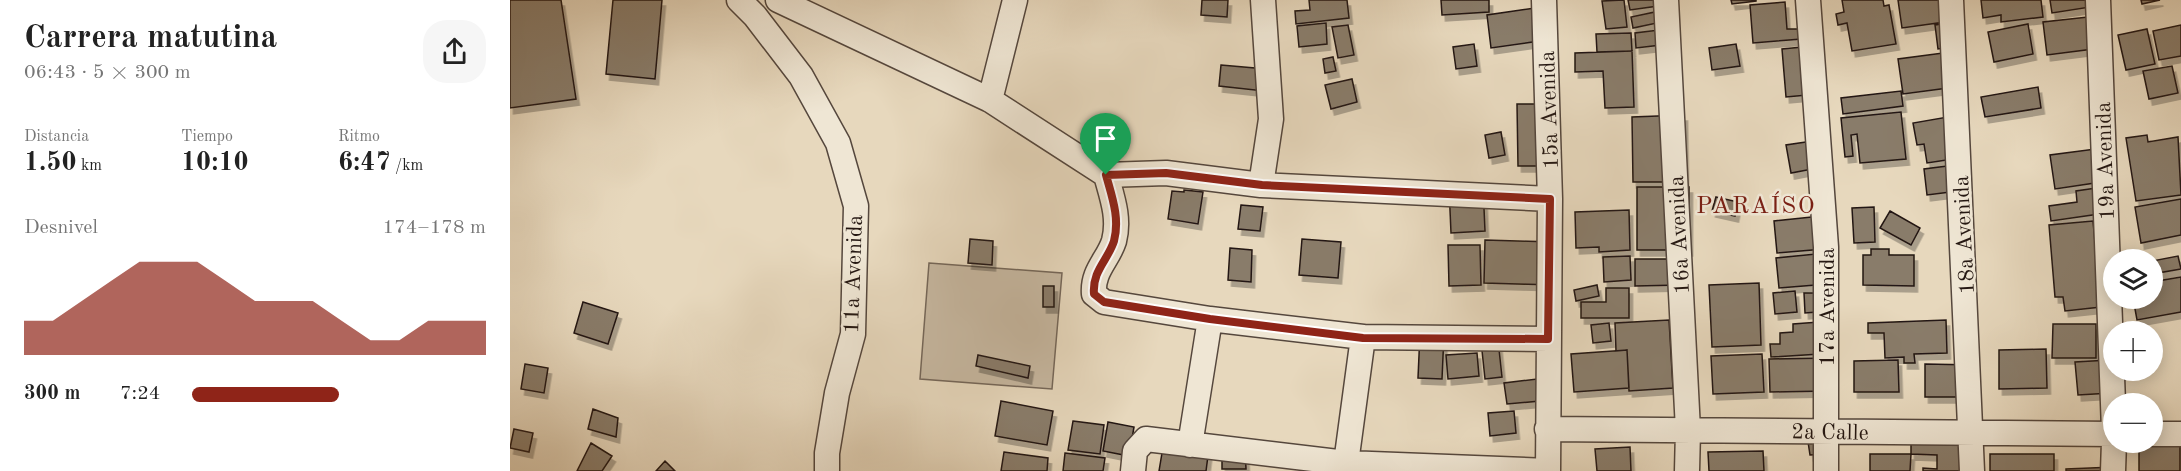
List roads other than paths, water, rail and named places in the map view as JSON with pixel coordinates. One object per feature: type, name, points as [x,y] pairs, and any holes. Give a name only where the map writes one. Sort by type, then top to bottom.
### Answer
[{"type":"street","name":"11a Avenida","points":[[739,0],[755,16],[801,76],[838,144],[856,206],[853,334],[837,393],[827,453],[828,471]]},
{"type":"street","points":[[778,0],[990,100],[1106,175],[1166,173],[1262,185],[1550,199]]},
{"type":"street","points":[[990,100],[1015,0]]},
{"type":"street","points":[[1262,185],[1271,119],[1263,0]]},
{"type":"street","name":"15a Avenida","points":[[1544,0],[1550,199],[1548,471]]},
{"type":"street","name":"16a Avenida","points":[[1666,0],[1688,430],[1687,471]]},
{"type":"street","name":"17a Avenida","points":[[1808,0],[1826,247],[1826,471]]},
{"type":"street","name":"18a Avenida","points":[[1952,0],[1972,471]]},
{"type":"street","name":"19a Avenida","points":[[2098,0],[2113,393]]},
{"type":"street","points":[[1106,175],[1118,220],[1113,243],[1093,282],[1094,294],[1104,302],[1210,319],[1363,338],[1548,339]]},
{"type":"street","points":[[1190,445],[1210,319]]},
{"type":"street","points":[[1346,463],[1363,338]]},
{"type":"street","name":"2a Calle","points":[[1547,429],[2103,432]]},
{"type":"street","points":[[2163,434],[2181,434]]},
{"type":"street","points":[[1133,471],[1135,451],[1146,439],[1190,445],[1278,463],[1346,463],[1411,469],[1548,471]]},
{"type":"street","points":[[2113,471],[2114,453]]},
{"type":"district","name":"PARAÍSO","points":[[1756,205]]}]
